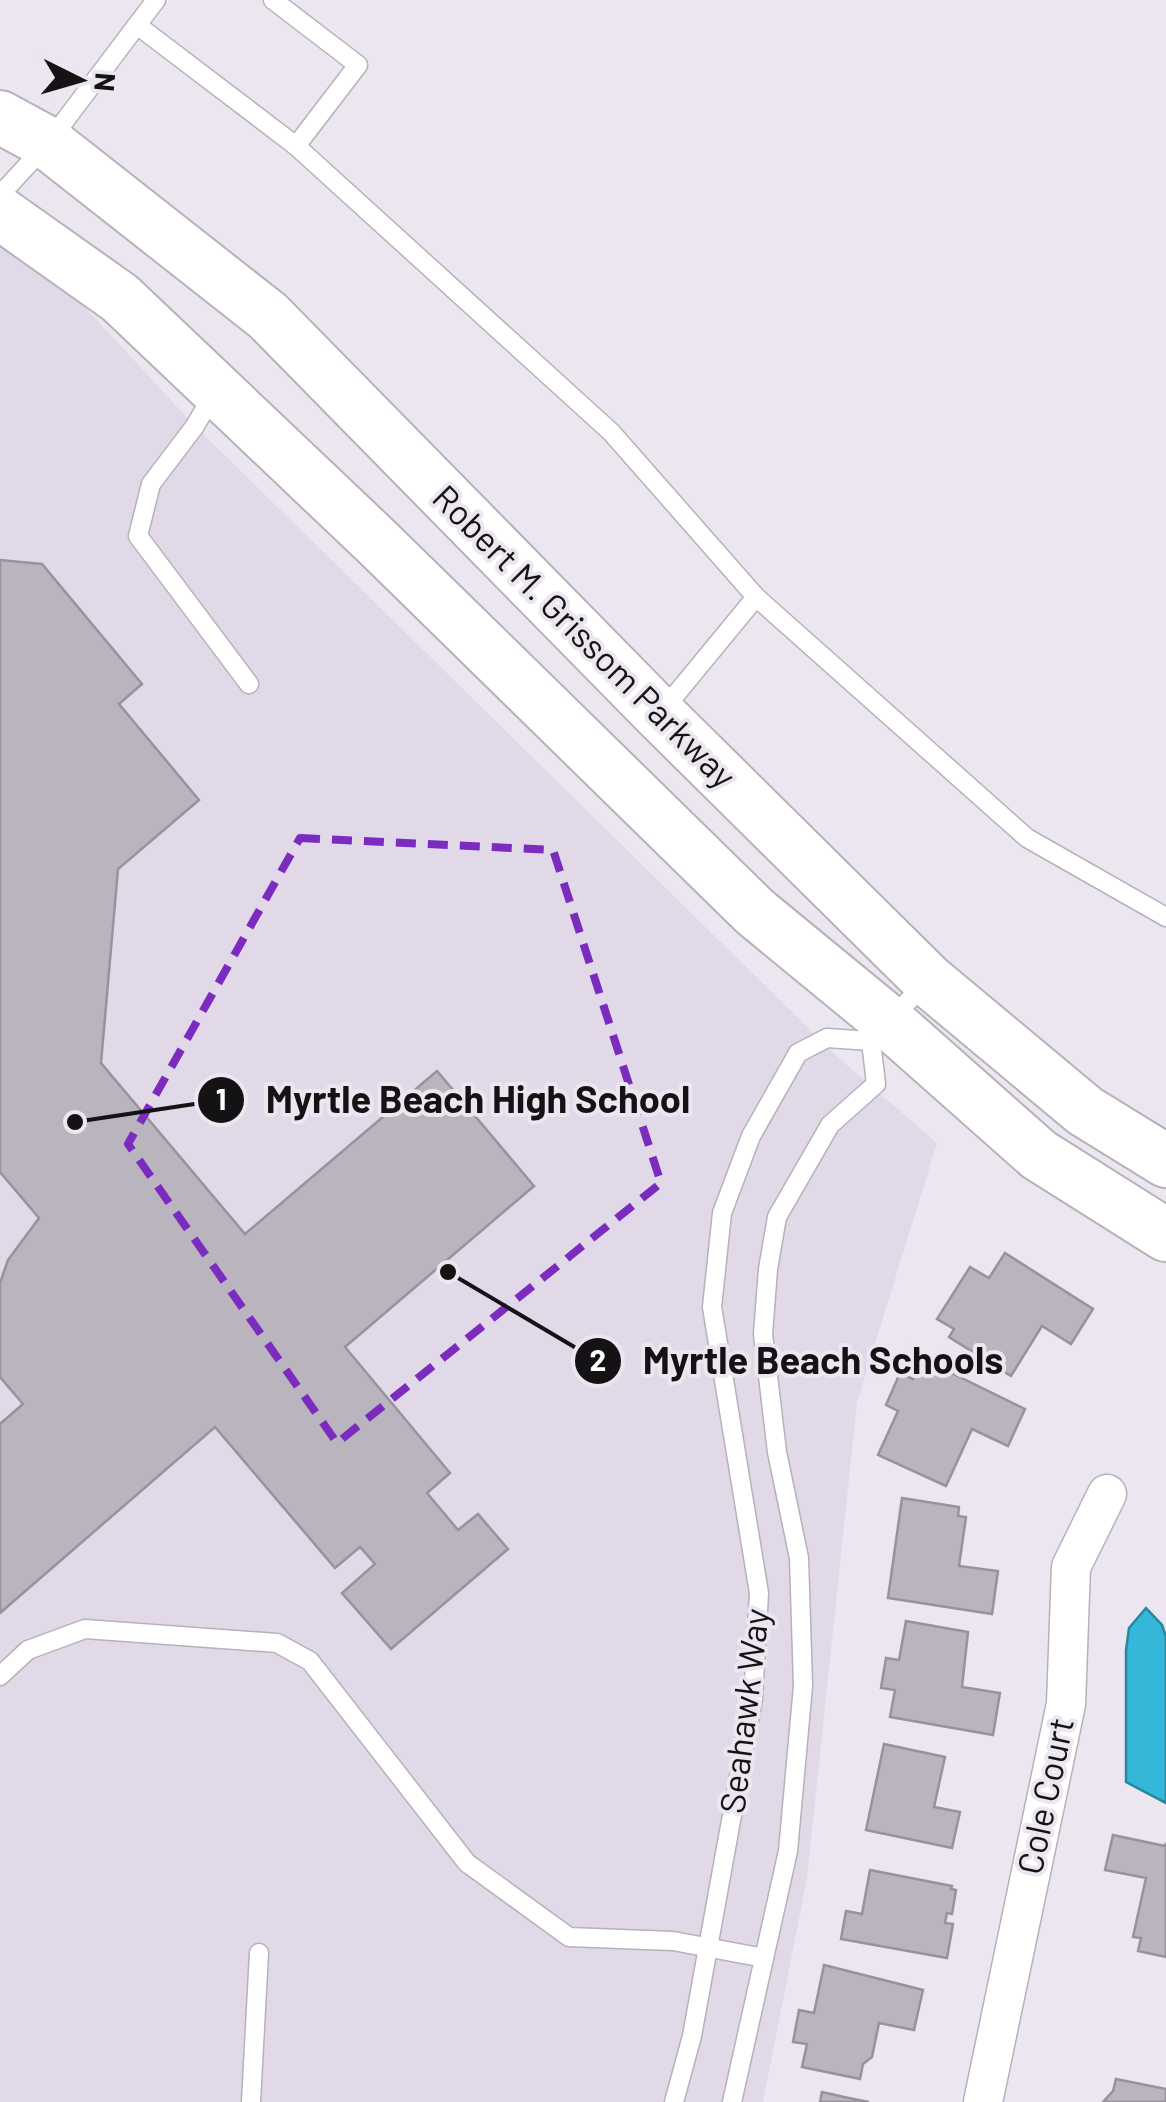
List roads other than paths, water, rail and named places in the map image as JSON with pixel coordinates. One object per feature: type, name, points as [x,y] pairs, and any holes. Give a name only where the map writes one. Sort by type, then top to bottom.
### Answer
[{"type":"main road","name":"Robert M. Grissom Parkway","points":[[0,116],[48,143],[268,316],[659,714],[928,980],[1085,1111],[1166,1161]]},
{"type":"main road","points":[[0,213],[120,298],[378,542],[881,1032],[1039,1155],[1166,1236]]},
{"type":"street","name":"Cole Court","points":[[983,2102],[1066,1704],[1071,1567],[1107,1494]]},
{"type":"lane","points":[[0,194],[48,143],[156,0]]},
{"type":"lane","points":[[273,0],[358,65],[296,146]]},
{"type":"lane","points":[[137,25],[296,146],[610,432],[756,597],[1027,838],[1166,917]]},
{"type":"lane","points":[[216,389],[195,426],[151,484],[138,536],[249,684]]},
{"type":"lane","points":[[659,714],[756,597]]},
{"type":"lane","points":[[881,1032],[928,980]]},
{"type":"lane","name":"Seahawk Way","points":[[674,2102],[710,1948],[753,1698],[759,1593],[712,1307],[722,1212],[752,1136],[798,1053],[827,1038],[881,1032],[876,1084],[830,1125],[777,1217],[768,1268],[763,1334],[777,1452],[799,1558],[802,1686],[788,1850],[732,2102]]},
{"type":"lane","points":[[0,1676],[28,1650],[84,1629],[276,1644],[310,1661],[467,1863],[570,1938],[673,1941],[764,1958]]},
{"type":"lane","points":[[251,2102],[260,1953]]},
{"type":"water","points":[[1146,1608],[1162,1625],[1166,1637],[1166,1803],[1126,1782],[1126,1650],[1129,1628]]},
{"type":"place","name":"Myrtle Beach High School","points":[[75,1122]]},
{"type":"place","name":"Myrtle Beach Schools","points":[[448,1272]]}]
